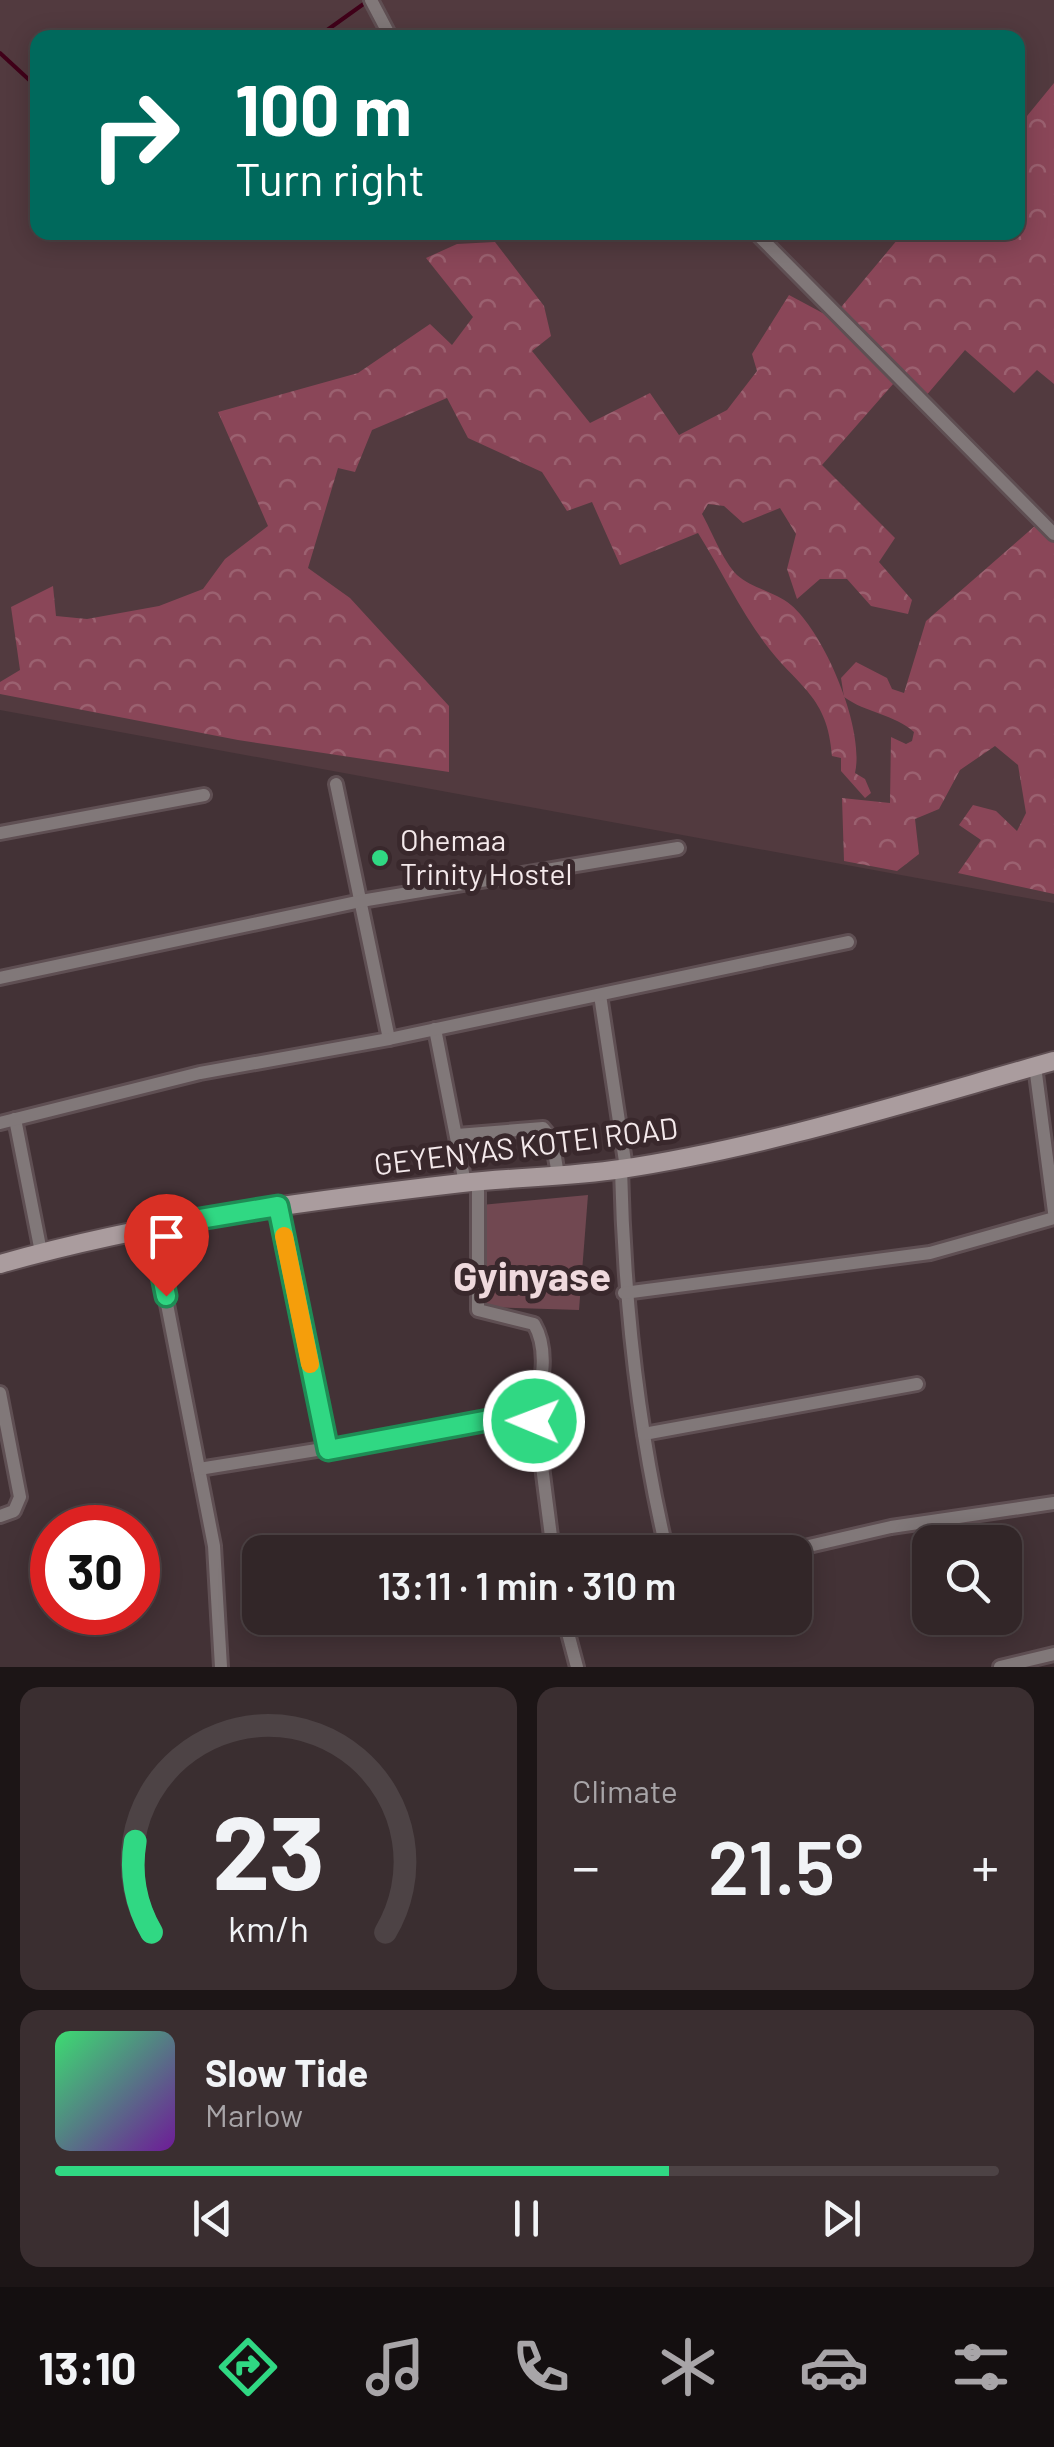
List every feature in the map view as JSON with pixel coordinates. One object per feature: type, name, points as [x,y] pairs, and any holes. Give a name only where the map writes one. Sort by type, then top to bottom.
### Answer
[{"type":"street","points":[[373,5],[387,30]]},
{"type":"street","points":[[764,240],[1054,534]]},
{"type":"street","points":[[336,784],[389,1039]]},
{"type":"street","points":[[0,833],[204,795]]},
{"type":"street","points":[[0,978],[361,901],[678,848]]},
{"type":"street","points":[[0,1123],[200,1073],[389,1039],[848,942]]},
{"type":"street","points":[[600,995],[624,1168],[624,1293],[663,1535]]},
{"type":"street","points":[[436,1029],[457,1135],[472,1182],[478,1310],[534,1324],[542,1338],[543,1372],[534,1421],[551,1535]]},
{"type":"street","points":[[624,1293],[930,1254],[1054,1215],[1045,1064]]},
{"type":"street","name":"GEYENYAS KOTEI ROAD","points":[[0,1264],[152,1227],[278,1206],[624,1168],[766,1140],[1045,1064]]},
{"type":"street","points":[[15,1120],[41,1252]]},
{"type":"street","points":[[457,1135],[542,1128],[552,1139],[558,1175]]},
{"type":"street","points":[[278,1206],[328,1450]]},
{"type":"street","points":[[152,1227],[214,1546],[221,1667]]},
{"type":"street","points":[[644,1434],[917,1384]]},
{"type":"street","points":[[0,1393],[20,1497],[14,1511],[0,1516]]},
{"type":"street","points":[[199,1469],[510,1416],[526,1416],[534,1421]]},
{"type":"street","points":[[812,1545],[891,1527],[1054,1503]]},
{"type":"street","points":[[568,1635],[576,1667]]},
{"type":"street","points":[[1000,1667],[1054,1654]]},
{"type":"shaded area","points":[[0,0],[1054,0],[1054,903],[0,710]]},
{"type":"shaded area","points":[[588,1195],[579,1310],[482,1307],[481,1205]]},
{"type":"green space","points":[[1054,83],[1054,384],[1037,370],[1014,393],[965,350],[925,397],[901,375],[822,465],[895,538],[879,562],[912,600],[908,614],[871,606],[847,579],[820,579],[797,599],[787,569],[796,534],[780,508],[743,523],[724,506],[708,504],[702,514],[737,575],[791,605],[817,637],[848,708],[857,754],[855,773],[865,779],[871,793],[865,798],[841,771],[841,758],[832,756],[825,719],[818,706],[758,633],[698,533],[620,565],[592,502],[567,511],[542,472],[468,438],[447,398],[372,430],[355,472],[338,468],[308,568],[350,598],[449,706],[449,772],[238,740],[0,694],[0,682],[20,670],[11,607],[53,586],[56,616],[87,619],[159,606],[203,589],[225,559],[268,526],[218,412],[358,373],[430,324],[452,345],[473,317],[426,258],[457,244],[495,242],[544,306],[551,336],[532,351],[590,423],[650,393],[679,435],[727,410],[757,371],[752,354],[789,295],[832,318],[897,240],[1025,240],[1025,118]]},
{"type":"green space","points":[[1044,518],[1054,525],[1054,894],[958,873],[981,840],[959,825],[973,805],[996,811],[1017,831],[1026,813],[1018,765],[995,746],[960,770],[939,809],[915,819],[919,854],[897,871],[844,861],[842,798],[890,803],[891,737],[906,744],[912,741],[914,732],[844,697],[841,678],[856,662],[887,678],[892,689],[904,693],[926,621]]},
{"type":"waterway","points":[[327,30],[369,0]]},
{"type":"waterway","points":[[0,53],[30,81]]},
{"type":"slow traffic","points":[[284,1236],[310,1364]]},
{"type":"place","name":"Ohemaa Trinity Hostel","points":[[380,858]]},
{"type":"district","name":"Gyinyase","points":[[532,1277]]},
{"type":"route","points":[[166,1296],[152,1227],[278,1206],[328,1450],[510,1416],[526,1416],[534,1421]]}]
